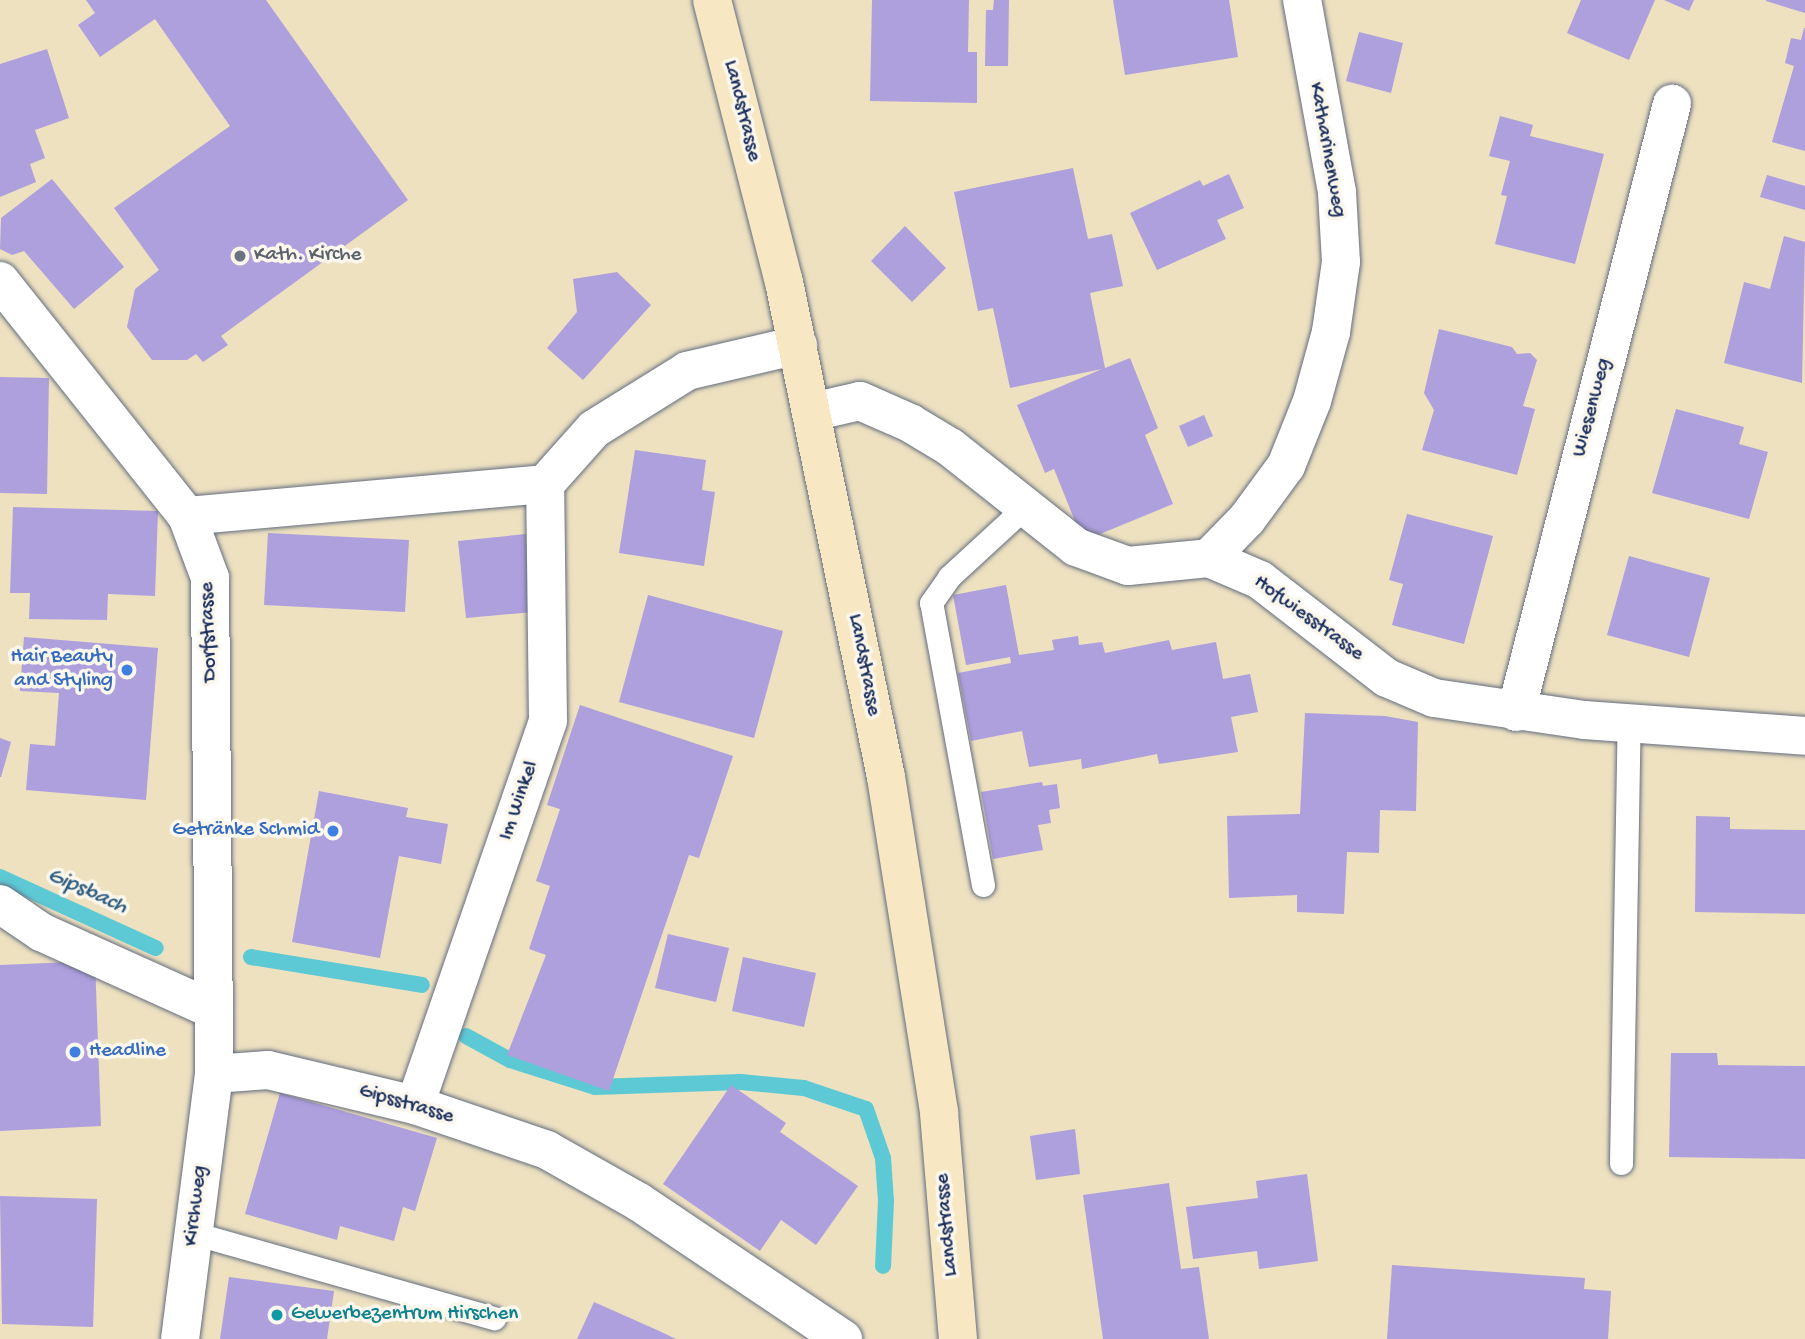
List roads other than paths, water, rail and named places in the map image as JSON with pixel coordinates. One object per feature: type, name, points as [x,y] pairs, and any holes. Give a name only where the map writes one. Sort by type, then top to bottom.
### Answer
[{"type":"main road","name":"Landstrasse","points":[[712,0],[797,345],[886,777],[939,1113],[958,1339]]},
{"type":"street","name":"Katharinenweg","points":[[1209,558],[1247,519],[1286,466],[1312,401],[1331,332],[1342,262],[1338,192],[1302,0]]},
{"type":"street","name":"Wiesenweg","points":[[1516,712],[1672,104]]},
{"type":"street","name":"Dorfstrasse","points":[[8,300],[187,516],[210,578],[214,1010]]},
{"type":"street","points":[[187,516],[545,484],[594,429],[687,371],[797,345]]},
{"type":"street","name":"Hofwiesstrasse","points":[[812,412],[860,401],[910,422],[950,447],[1023,509],[1076,547],[1128,566],[1209,558],[1260,580],[1387,678],[1434,698],[1516,712],[1629,725],[1805,736]]},
{"type":"street","name":"Im Winkel","points":[[415,1105],[548,721],[545,484]]},
{"type":"street","points":[[0,904],[41,932],[214,1010],[214,1074]]},
{"type":"street","name":"Gipsstrasse","points":[[214,1074],[268,1070],[415,1105],[547,1150],[639,1202],[838,1337]]},
{"type":"street","name":"Kirchweg","points":[[180,1339],[214,1074]]},
{"type":"lane","points":[[983,885],[931,603],[949,577],[1023,509]]},
{"type":"lane","points":[[1621,1163],[1629,725]]},
{"type":"lane","points":[[193,1233],[494,1318]]},
{"type":"waterway","name":"Gipsbach","points":[[0,877],[156,948]]},
{"type":"waterway","points":[[251,957],[422,985]]},
{"type":"waterway","points":[[466,1036],[510,1060],[595,1087],[741,1082],[804,1088],[866,1109],[883,1158],[886,1201],[883,1266]]},
{"type":"place","name":"Kath. Kirche","points":[[240,256]]},
{"type":"place","name":"Hair Beauty and Styling","points":[[127,670]]},
{"type":"place","name":"Getränke Schmid","points":[[333,831]]},
{"type":"place","name":"Headline","points":[[75,1052]]},
{"type":"place","name":"Gewerbezentrum Hirschen","points":[[277,1315]]}]
